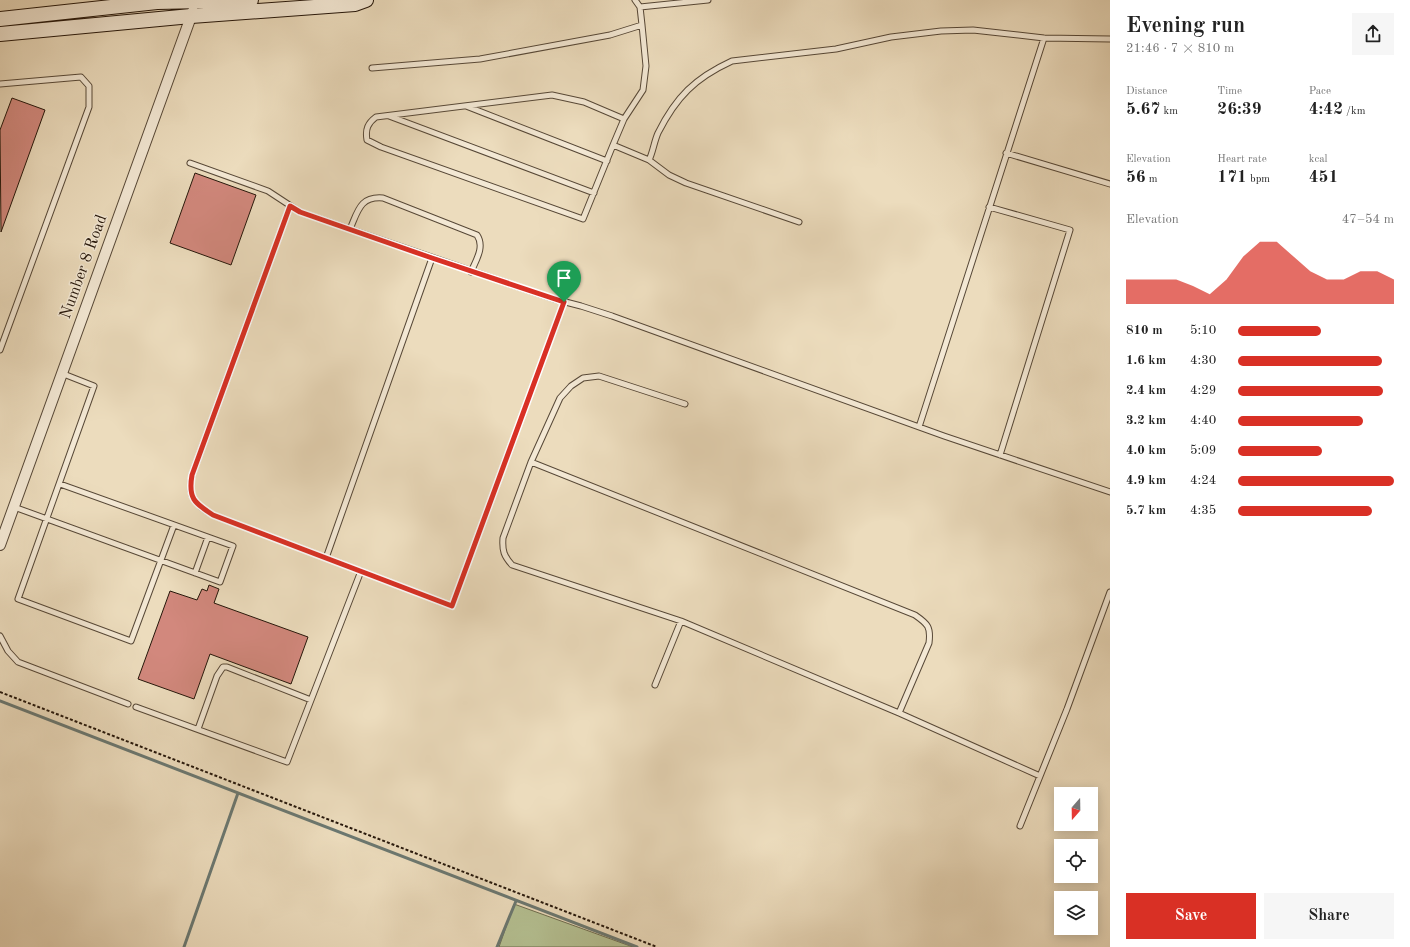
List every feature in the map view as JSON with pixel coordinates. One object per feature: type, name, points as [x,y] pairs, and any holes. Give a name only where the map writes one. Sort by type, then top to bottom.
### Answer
[{"type":"main road","points":[[0,19],[157,2],[251,0]]},
{"type":"main road","points":[[0,34],[191,16],[355,4],[366,0]]},
{"type":"street","name":"Number 8 Road","points":[[0,546],[61,373],[197,0]]},
{"type":"lane","points":[[624,119],[584,102],[552,95],[376,117],[369,123],[365,132],[367,140],[381,147],[583,219],[624,119],[643,90],[646,66],[640,7],[636,0]]},
{"type":"lane","points":[[640,7],[643,0]]},
{"type":"lane","points":[[640,7],[708,0]]},
{"type":"lane","points":[[372,68],[480,59],[610,35],[642,25]]},
{"type":"lane","points":[[649,160],[658,134],[681,96],[696,81],[717,68],[732,62],[836,49],[891,37],[942,31],[973,30],[1044,38],[1110,39]]},
{"type":"lane","points":[[919,427],[1044,38]]},
{"type":"lane","points":[[0,84],[81,77],[89,86],[89,108],[0,350]]},
{"type":"lane","points":[[466,106],[606,161]]},
{"type":"lane","points":[[388,116],[594,193]]},
{"type":"lane","points":[[613,146],[649,160],[669,175],[686,183],[799,222]]},
{"type":"lane","points":[[1006,153],[1110,184]]},
{"type":"lane","points":[[190,163],[268,190],[300,212],[471,272],[612,316],[919,427],[1110,492]]},
{"type":"lane","points":[[350,229],[358,211],[365,201],[372,197],[383,198],[477,236],[481,241],[480,250],[471,272]]},
{"type":"lane","points":[[290,206],[192,475],[190,490],[195,502],[213,515],[452,606],[564,302]]},
{"type":"lane","points":[[989,207],[1070,230],[1000,455]]},
{"type":"lane","points":[[326,558],[432,258]]},
{"type":"lane","points":[[61,373],[94,386],[18,599],[131,641],[174,525]]},
{"type":"lane","points":[[684,404],[599,376],[583,378],[571,386],[560,398],[531,462],[503,538],[502,549],[506,559],[512,565],[681,620],[1040,776]]},
{"type":"lane","points":[[531,462],[915,615],[926,623],[930,632],[929,643],[898,713]]},
{"type":"lane","points":[[14,507],[220,582],[233,546],[60,484]]},
{"type":"lane","points":[[196,573],[208,537]]},
{"type":"lane","points":[[136,707],[287,762],[361,571]]},
{"type":"lane","points":[[1020,826],[1067,709],[1110,592]]},
{"type":"lane","points":[[655,685],[681,620]]},
{"type":"lane","points":[[0,636],[8,651],[18,662],[29,668],[128,704]]},
{"type":"lane","points":[[198,729],[217,676],[223,667],[227,667],[311,700]]},
{"type":"path","points":[[0,692],[657,947]]},
{"type":"green space","points":[[514,904],[633,947],[499,947]]},
{"type":"building","points":[[12,98],[45,110],[1,232],[0,130]]},
{"type":"building","points":[[195,173],[256,195],[231,265],[170,243]]},
{"type":"building","points":[[209,585],[219,589],[214,603],[308,637],[291,684],[210,654],[194,699],[138,679],[170,591],[197,600],[202,589],[207,591]]},
{"type":"waterway","points":[[0,701],[637,947]]},
{"type":"waterway","points":[[184,947],[238,793]]},
{"type":"waterway","points":[[497,947],[516,901]]},
{"type":"route","points":[[290,206],[300,212],[564,302],[452,606],[226,521],[203,509],[195,502],[190,490],[192,475],[290,206]]}]
